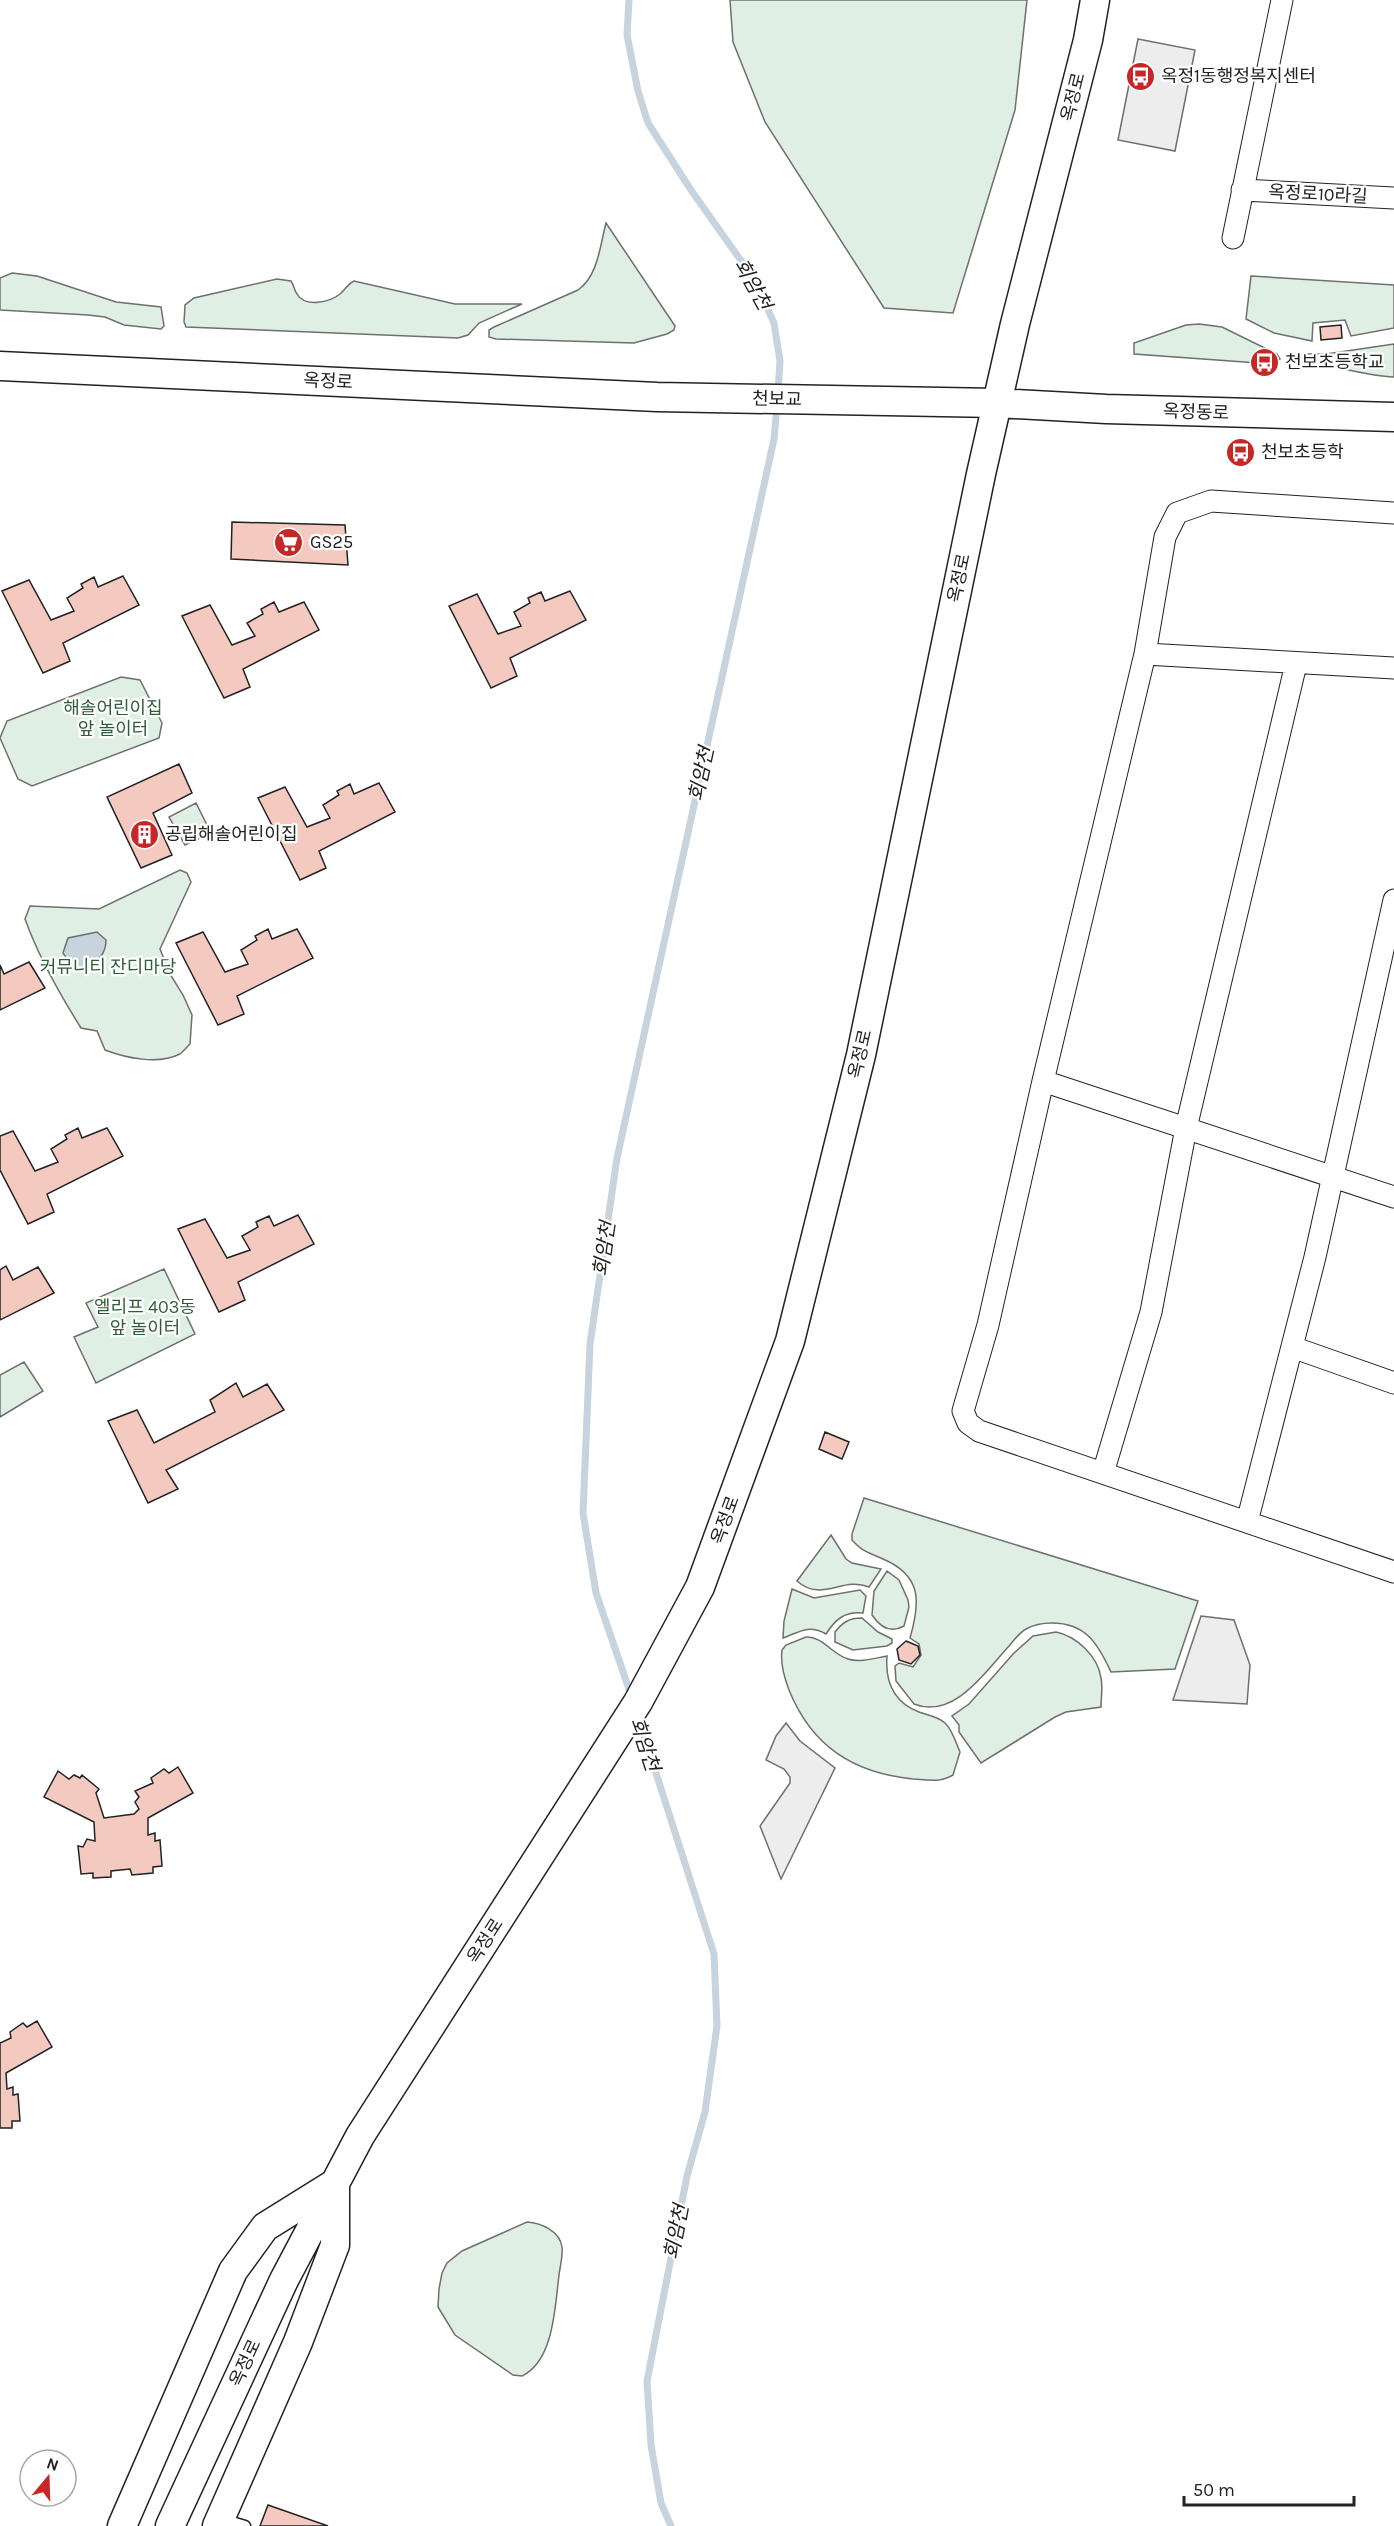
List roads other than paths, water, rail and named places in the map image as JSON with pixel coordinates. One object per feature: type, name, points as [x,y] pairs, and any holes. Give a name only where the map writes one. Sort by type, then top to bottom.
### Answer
[{"type":"main road","name":"옥정로","points":[[170,2526],[284,2280],[360,2136],[638,1702],[700,1587],[790,1341],[861,1055],[997,403],[1088,40],[1095,0]]},
{"type":"main road","name":"옥정로","points":[[0,366],[657,397]]},
{"type":"main road","name":"천보교","points":[[657,397],[997,403]]},
{"type":"main road","name":"옥정동로","points":[[997,403],[1106,409],[1394,417]]},
{"type":"main road","points":[[228,2523],[335,2245],[336,2183]]},
{"type":"main road","points":[[122,2526],[233,2271],[265,2227],[336,2183]]},
{"type":"street","points":[[1233,238],[1282,0]]},
{"type":"street","name":"옥정로10라길","points":[[1242,190],[1394,198]]},
{"type":"street","points":[[1394,513],[1211,501],[1177,513],[1166,537],[1145,654],[1043,1081],[988,1325],[963,1411],[968,1423],[979,1431],[1394,1572]]},
{"type":"street","points":[[1145,654],[1394,668]]},
{"type":"street","points":[[1103,1473],[1151,1312],[1186,1128],[1296,664]]},
{"type":"street","points":[[1247,1522],[1333,1176],[1390,934],[1394,900]]},
{"type":"street","points":[[1043,1081],[1394,1197]]},
{"type":"street","points":[[1292,1347],[1394,1383]]},
{"type":"waterway","name":"회암천","points":[[629,0],[627,35],[638,91],[648,123],[691,190],[754,279],[774,323],[780,361],[778,392]]},
{"type":"waterway","name":"회암천","points":[[632,1698],[596,1593],[583,1513],[590,1344],[617,1158],[774,439],[777,406]]},
{"type":"waterway","name":"회암천","points":[[638,1717],[714,1954],[717,2026],[705,2112],[687,2176],[647,2381],[651,2445],[661,2503],[671,2526]]},
{"type":"place","name":"옥정1동행정복지센터","points":[[1140,76]]},
{"type":"place","name":"천보초등학교","points":[[1264,362]]},
{"type":"place","name":"천보초등학","points":[[1240,452]]},
{"type":"place","name":"GS25","points":[[289,542]]},
{"type":"place","name":"공립해솔어린이집","points":[[144,834]]},
{"type":"park label","name":"해솔어린이집 앞 놀이터","points":[[113,718]]},
{"type":"park label","name":"커뮤니티 잔디마당","points":[[108,967]]},
{"type":"park label","name":"엘리프 403동 앞 놀이터","points":[[145,1317]]}]
